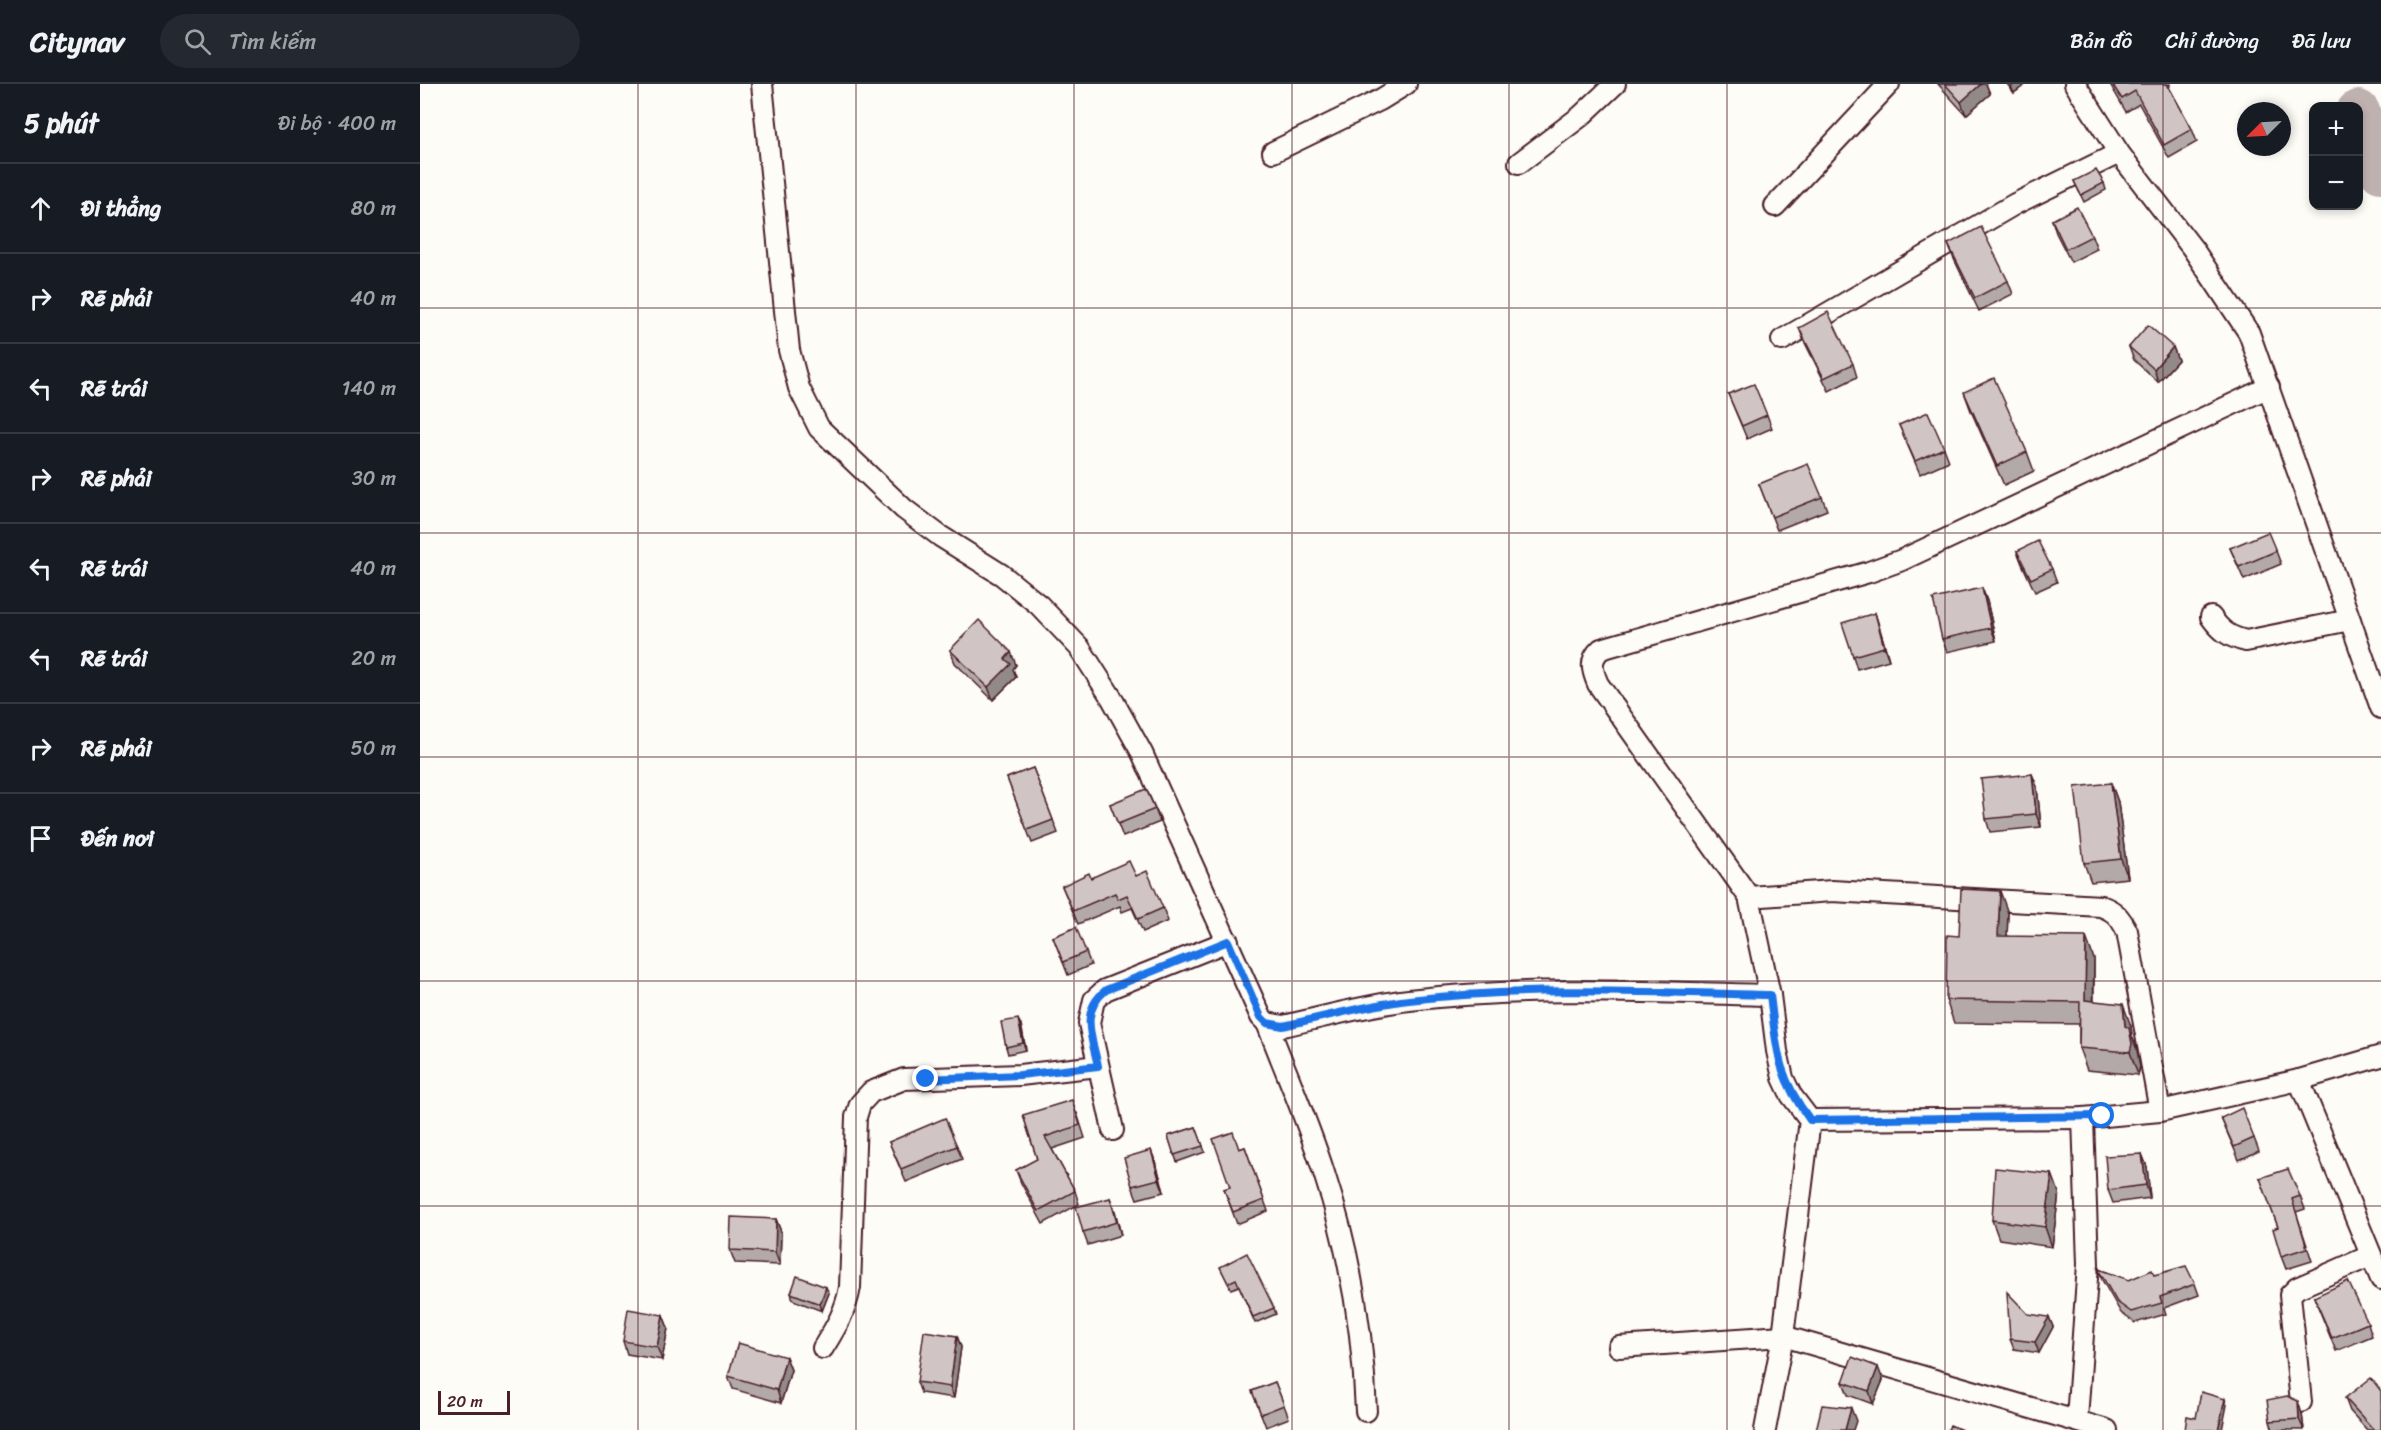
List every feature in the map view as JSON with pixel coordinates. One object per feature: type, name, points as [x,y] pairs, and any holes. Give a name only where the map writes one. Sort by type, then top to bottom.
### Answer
[{"type":"street","points":[[762,84],[789,350],[799,388],[819,428],[904,509],[940,536],[1002,574],[1040,605],[1079,647],[1112,696],[1142,753],[1261,1017],[1267,1023],[1324,1171],[1338,1219],[1364,1351],[1366,1411]]},
{"type":"street","points":[[1273,152],[1380,100],[1406,84]]},
{"type":"street","points":[[1519,163],[1581,116],[1615,84]]},
{"type":"street","points":[[1775,206],[1889,84]]},
{"type":"street","points":[[2075,84],[2119,153],[2193,249],[2249,333],[2381,708]]},
{"type":"street","points":[[1782,340],[2015,204],[2119,153]]},
{"type":"street","points":[[1765,1430],[1783,1336],[1810,1120],[1791,1095],[1784,1077],[1777,1051],[1770,995],[1749,897],[1598,684],[1592,664],[1595,655],[1601,650],[1869,572],[1902,560],[2269,387]]},
{"type":"street","points":[[2211,617],[2220,630],[2231,638],[2246,641],[2350,620]]},
{"type":"street","points":[[1749,897],[1832,891],[2101,906],[2111,910],[2121,918],[2127,931],[2160,1111]]},
{"type":"street","points":[[1113,1130],[1089,1023],[1094,1000],[1106,990],[1228,941]]},
{"type":"street","points":[[1267,1023],[1283,1026],[1407,1000],[1488,994],[1572,990],[1770,995]]},
{"type":"street","points":[[1810,1120],[2083,1118],[2160,1111],[2299,1080],[2381,1056]]},
{"type":"street","points":[[823,1348],[842,1320],[847,1304],[850,1287],[856,1117],[860,1104],[871,1092],[904,1079],[1000,1076],[1098,1066]]},
{"type":"street","points":[[2299,1080],[2381,1279]]},
{"type":"street","points":[[2077,1419],[2088,1264],[2083,1118]]},
{"type":"street","points":[[2301,1402],[2290,1295],[2297,1288],[2370,1256]]},
{"type":"street","points":[[1619,1347],[1783,1336],[2077,1419],[2107,1430]]},
{"type":"building","points":[[1945,84],[1981,84],[1961,102]]},
{"type":"building","points":[[2112,84],[2167,84],[2192,129],[2164,145],[2135,91],[2122,99]]},
{"type":"building","points":[[2096,170],[2104,183],[2081,195],[2074,181]]},
{"type":"building","points":[[2077,207],[2092,236],[2066,249],[2052,220]]},
{"type":"building","points":[[1981,227],[2008,281],[1975,298],[1948,244]]},
{"type":"building","points":[[1828,312],[1853,364],[1824,378],[1799,328]]},
{"type":"building","points":[[2148,325],[2173,347],[2154,369],[2129,347]]},
{"type":"building","points":[[1994,378],[2027,452],[1997,466],[1964,392]]},
{"type":"building","points":[[1754,384],[1767,415],[1742,426],[1728,394]]},
{"type":"building","points":[[1928,412],[1944,448],[1915,461],[1899,425]]},
{"type":"building","points":[[1808,464],[1822,497],[1772,517],[1759,484]]},
{"type":"building","points":[[2268,532],[2276,551],[2239,567],[2230,548]]},
{"type":"building","points":[[2038,541],[2052,569],[2031,579],[2017,551]]},
{"type":"building","points":[[1982,588],[1991,628],[1942,639],[1933,599]]},
{"type":"building","points":[[1875,613],[1884,647],[1853,656],[1842,623]]},
{"type":"building","points":[[979,620],[1011,652],[1005,659],[1011,664],[988,687],[950,650]]},
{"type":"building","points":[[1033,768],[1053,820],[1027,830],[1007,778]]},
{"type":"building","points":[[2032,774],[2036,814],[1986,819],[1981,779]]},
{"type":"building","points":[[2111,783],[2121,859],[2084,863],[2075,787]]},
{"type":"building","points":[[1146,789],[1155,809],[1118,824],[1110,804]]},
{"type":"building","points":[[1129,861],[1136,876],[1147,871],[1163,908],[1138,919],[1127,895],[1118,899],[1115,893],[1073,911],[1062,886],[1089,873],[1091,878]]},
{"type":"building","points":[[1961,889],[2000,891],[1998,936],[2086,937],[2085,1000],[2123,1004],[2125,1026],[2129,1028],[2132,1044],[2130,1052],[2079,1048],[2080,1002],[1946,1000],[1947,935],[1959,936]]},
{"type":"building","points":[[1076,927],[1086,952],[1063,962],[1053,937]]},
{"type":"building","points":[[1018,1019],[1023,1043],[1006,1047],[1001,1022]]},
{"type":"building","points":[[1072,1100],[1080,1125],[1045,1137],[1075,1191],[1038,1211],[1016,1170],[1037,1159],[1023,1115]]},
{"type":"building","points":[[2242,1108],[2254,1138],[2234,1147],[2221,1118]]},
{"type":"building","points":[[945,1118],[957,1146],[901,1169],[889,1142]]},
{"type":"building","points":[[1196,1127],[1203,1146],[1174,1155],[1168,1136]]},
{"type":"building","points":[[1233,1132],[1239,1149],[1245,1147],[1264,1200],[1233,1212],[1224,1189],[1230,1187],[1213,1139]]},
{"type":"building","points":[[1151,1150],[1159,1179],[1132,1186],[1124,1158]]},
{"type":"building","points":[[2142,1154],[2146,1185],[2108,1190],[2105,1156]]},
{"type":"building","points":[[1995,1168],[2052,1174],[2045,1227],[1992,1220]]},
{"type":"building","points":[[2288,1169],[2300,1196],[2292,1199],[2307,1248],[2281,1256],[2273,1229],[2278,1227],[2260,1178]]},
{"type":"building","points":[[1110,1198],[1117,1222],[1083,1232],[1076,1207]]},
{"type":"building","points":[[731,1217],[776,1219],[775,1252],[730,1250]]},
{"type":"building","points":[[1247,1253],[1274,1308],[1253,1317],[1236,1279],[1228,1283],[1220,1267]]},
{"type":"building","points":[[2186,1266],[2195,1284],[2160,1297],[2162,1303],[2131,1312],[2117,1302],[2098,1269],[2129,1280],[2152,1270],[2154,1275]]},
{"type":"building","points":[[797,1276],[826,1287],[820,1304],[791,1293]]},
{"type":"building","points":[[2348,1281],[2368,1323],[2332,1338],[2314,1297]]},
{"type":"building","points":[[2007,1292],[2028,1314],[2049,1317],[2035,1342],[2010,1339]]},
{"type":"building","points":[[628,1309],[663,1315],[657,1347],[623,1341]]},
{"type":"building","points":[[924,1331],[957,1336],[950,1387],[917,1382]]},
{"type":"building","points":[[738,1343],[786,1357],[777,1390],[728,1376]]},
{"type":"building","points":[[1852,1357],[1878,1367],[1869,1391],[1843,1382]]},
{"type":"building","points":[[2371,1378],[2381,1391],[2381,1430],[2374,1430],[2345,1398]]},
{"type":"building","points":[[1275,1382],[1284,1405],[1261,1414],[1252,1391]]},
{"type":"building","points":[[2201,1392],[2225,1399],[2218,1430],[2185,1430],[2187,1416],[2196,1418]]},
{"type":"building","points":[[2287,1396],[2298,1401],[2299,1419],[2270,1421],[2267,1400]]},
{"type":"building","points":[[1822,1405],[1851,1408],[1845,1430],[1816,1430]]},
{"type":"building","points":[[1950,1425],[1962,1430],[1948,1430]]},
{"type":"waterway","points":[[2363,125],[2381,171]]},
{"type":"route","points":[[926,1079],[1020,1075],[1098,1066],[1089,1023],[1094,1000],[1106,990],[1228,941],[1261,1017],[1267,1023],[1274,1025],[1283,1026],[1407,1000],[1488,994],[1572,990],[1770,995],[1777,1051],[1784,1077],[1791,1095],[1810,1120],[2102,1116]]}]
